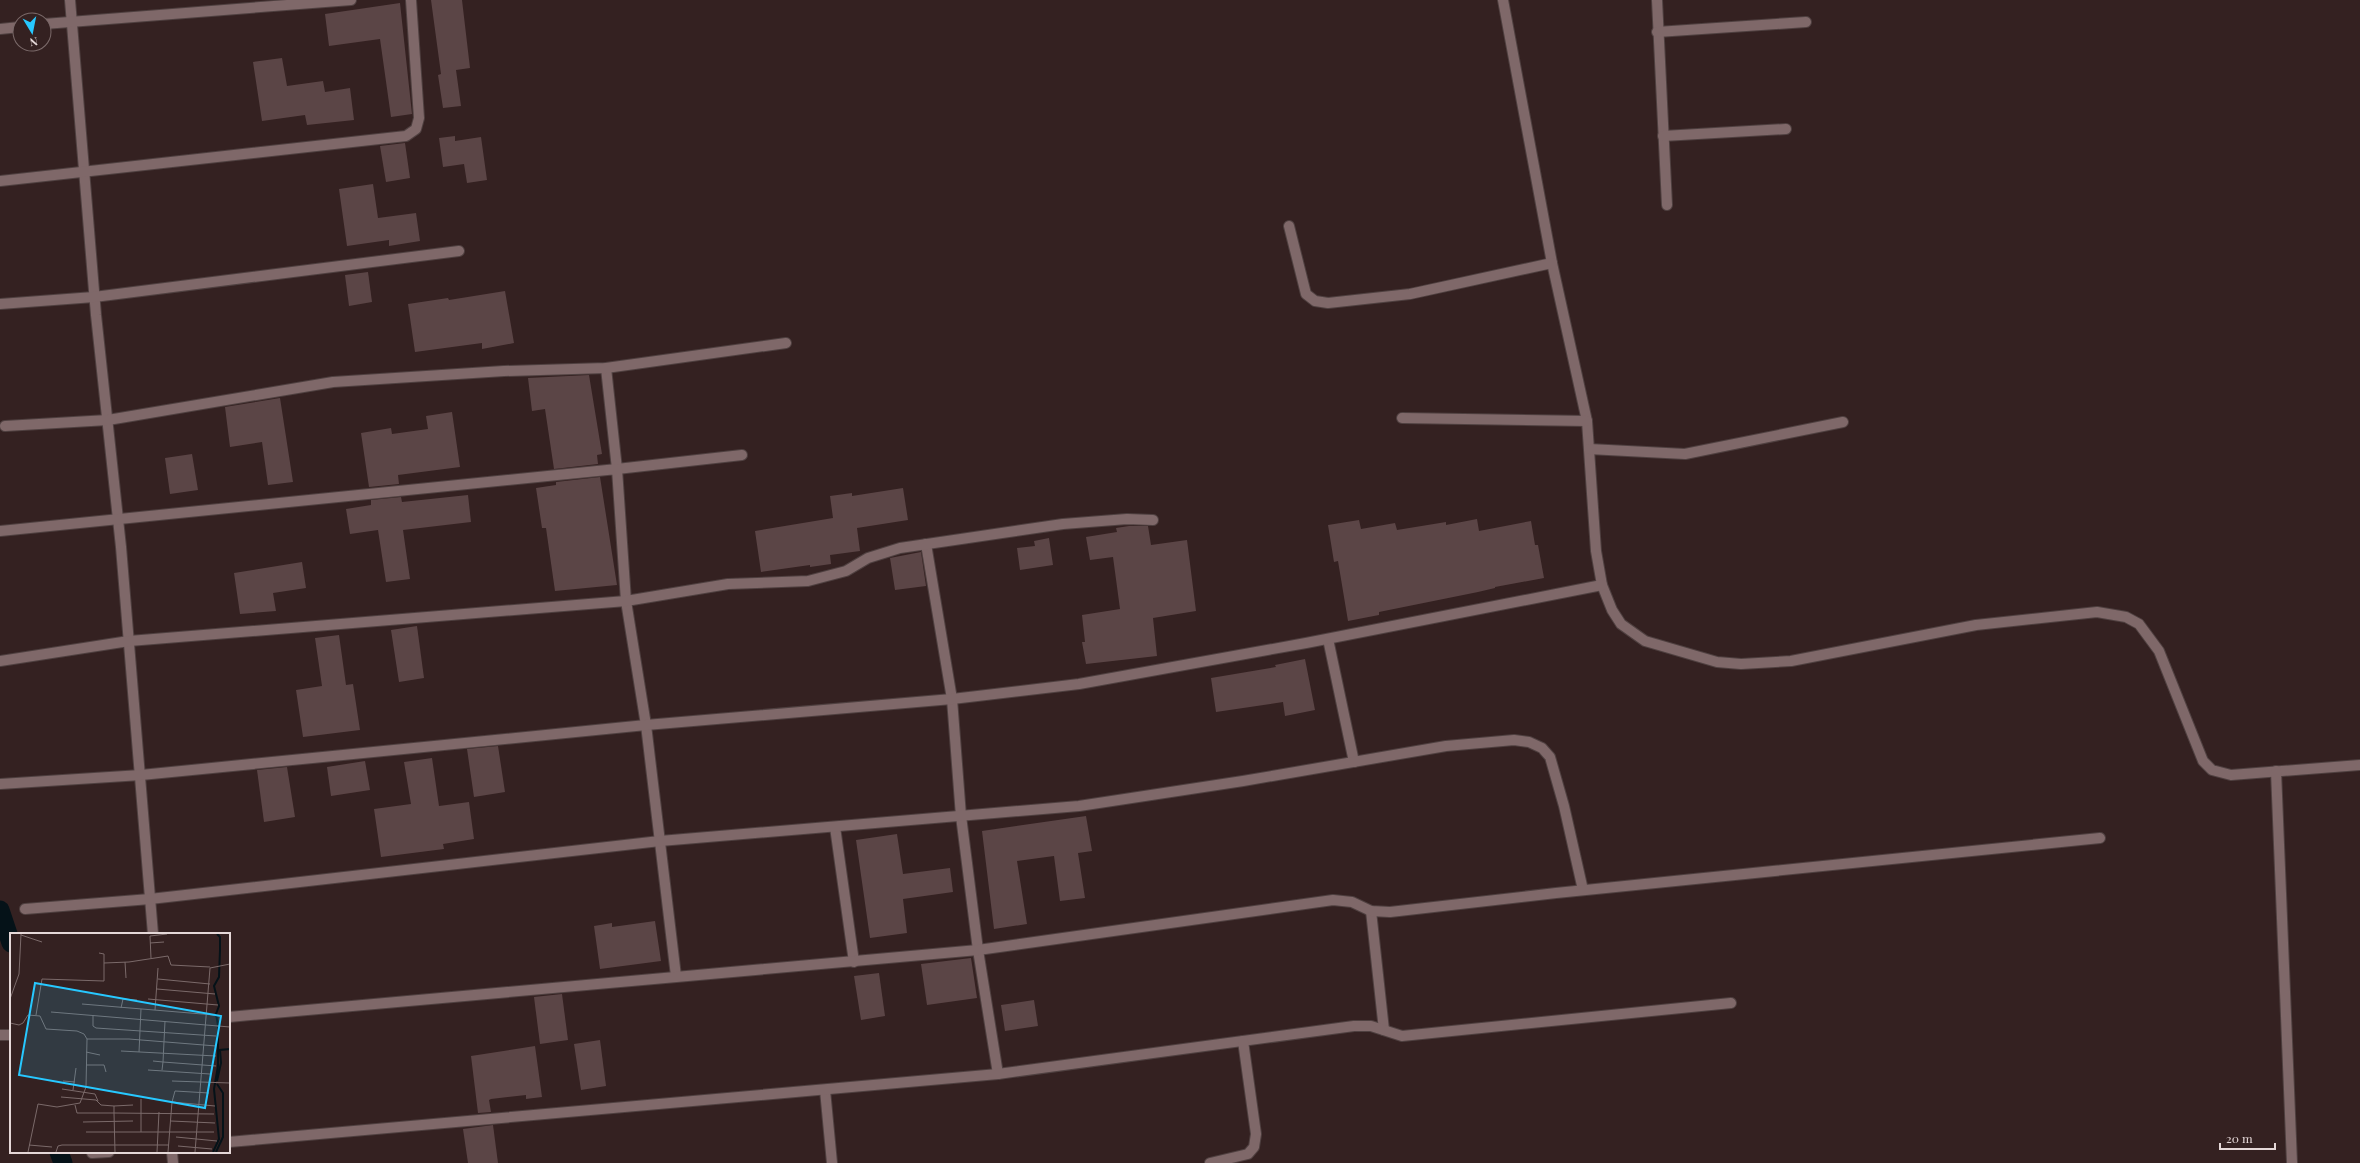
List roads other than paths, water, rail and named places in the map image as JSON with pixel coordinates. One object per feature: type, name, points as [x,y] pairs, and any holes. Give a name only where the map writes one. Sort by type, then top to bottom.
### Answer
[{"type":"street","points":[[70,0],[94,297],[118,520],[153,933]]},
{"type":"street","points":[[52,23],[351,0]]},
{"type":"street","points":[[0,181],[406,136],[416,129],[419,118],[411,0]]},
{"type":"street","points":[[1503,0],[1552,263],[1587,421],[1596,551],[1602,585],[1612,610],[1621,624],[1645,641],[1717,662],[1741,664],[1791,661],[1976,624],[2097,612],[2126,617],[2139,624],[2159,651],[2203,762],[2212,770],[2231,775],[2360,765]]},
{"type":"street","points":[[1657,0],[1667,205]]},
{"type":"street","points":[[1658,32],[1806,22]]},
{"type":"street","points":[[0,29],[12,28]]},
{"type":"street","points":[[1663,136],[1786,129]]},
{"type":"street","points":[[1289,226],[1306,294],[1315,301],[1328,303],[1410,294],[1552,263]]},
{"type":"street","points":[[0,304],[94,297],[459,251]]},
{"type":"street","points":[[5,426],[108,420],[333,382],[504,371],[606,368],[786,343]]},
{"type":"street","points":[[606,368],[617,468],[626,601],[646,725],[676,976]]},
{"type":"street","points":[[1402,418],[1587,421]]},
{"type":"street","points":[[1589,449],[1685,454],[1843,422]]},
{"type":"street","points":[[0,531],[742,455]]},
{"type":"street","points":[[0,661],[129,641],[626,601],[728,584],[808,581],[825,578],[846,571],[882,552],[926,544],[1063,524],[1127,519],[1153,520]]},
{"type":"street","points":[[926,544],[952,699],[961,816],[978,950],[998,1074]]},
{"type":"street","points":[[0,784],[140,775],[646,725],[952,699],[1079,684],[1328,639],[1602,585]]},
{"type":"street","points":[[1328,639],[1354,762]]},
{"type":"street","points":[[25,909],[150,899],[660,842],[1079,806],[1446,746],[1514,740],[1530,742],[1542,748],[1550,758],[1564,806],[1583,890]]},
{"type":"street","points":[[2276,772],[2292,1163]]},
{"type":"street","points":[[835,827],[854,962]]},
{"type":"street","points":[[230,1017],[978,950],[1333,900],[1352,902],[1371,911],[1390,912],[1583,890],[2100,838]]},
{"type":"street","points":[[1371,911],[1384,1030]]},
{"type":"street","points":[[230,1142],[998,1074],[1354,1026],[1371,1026],[1402,1036],[1731,1003]]},
{"type":"street","points":[[1210,1163],[1248,1154],[1254,1147],[1256,1134],[1242,1042]]},
{"type":"street","points":[[825,1090],[832,1163]]},
{"type":"street","points":[[172,1153],[173,1163]]},
{"type":"waterway","points":[[0,910],[10,940]]},
{"type":"waterway","points":[[59,1153],[63,1163]]}]
